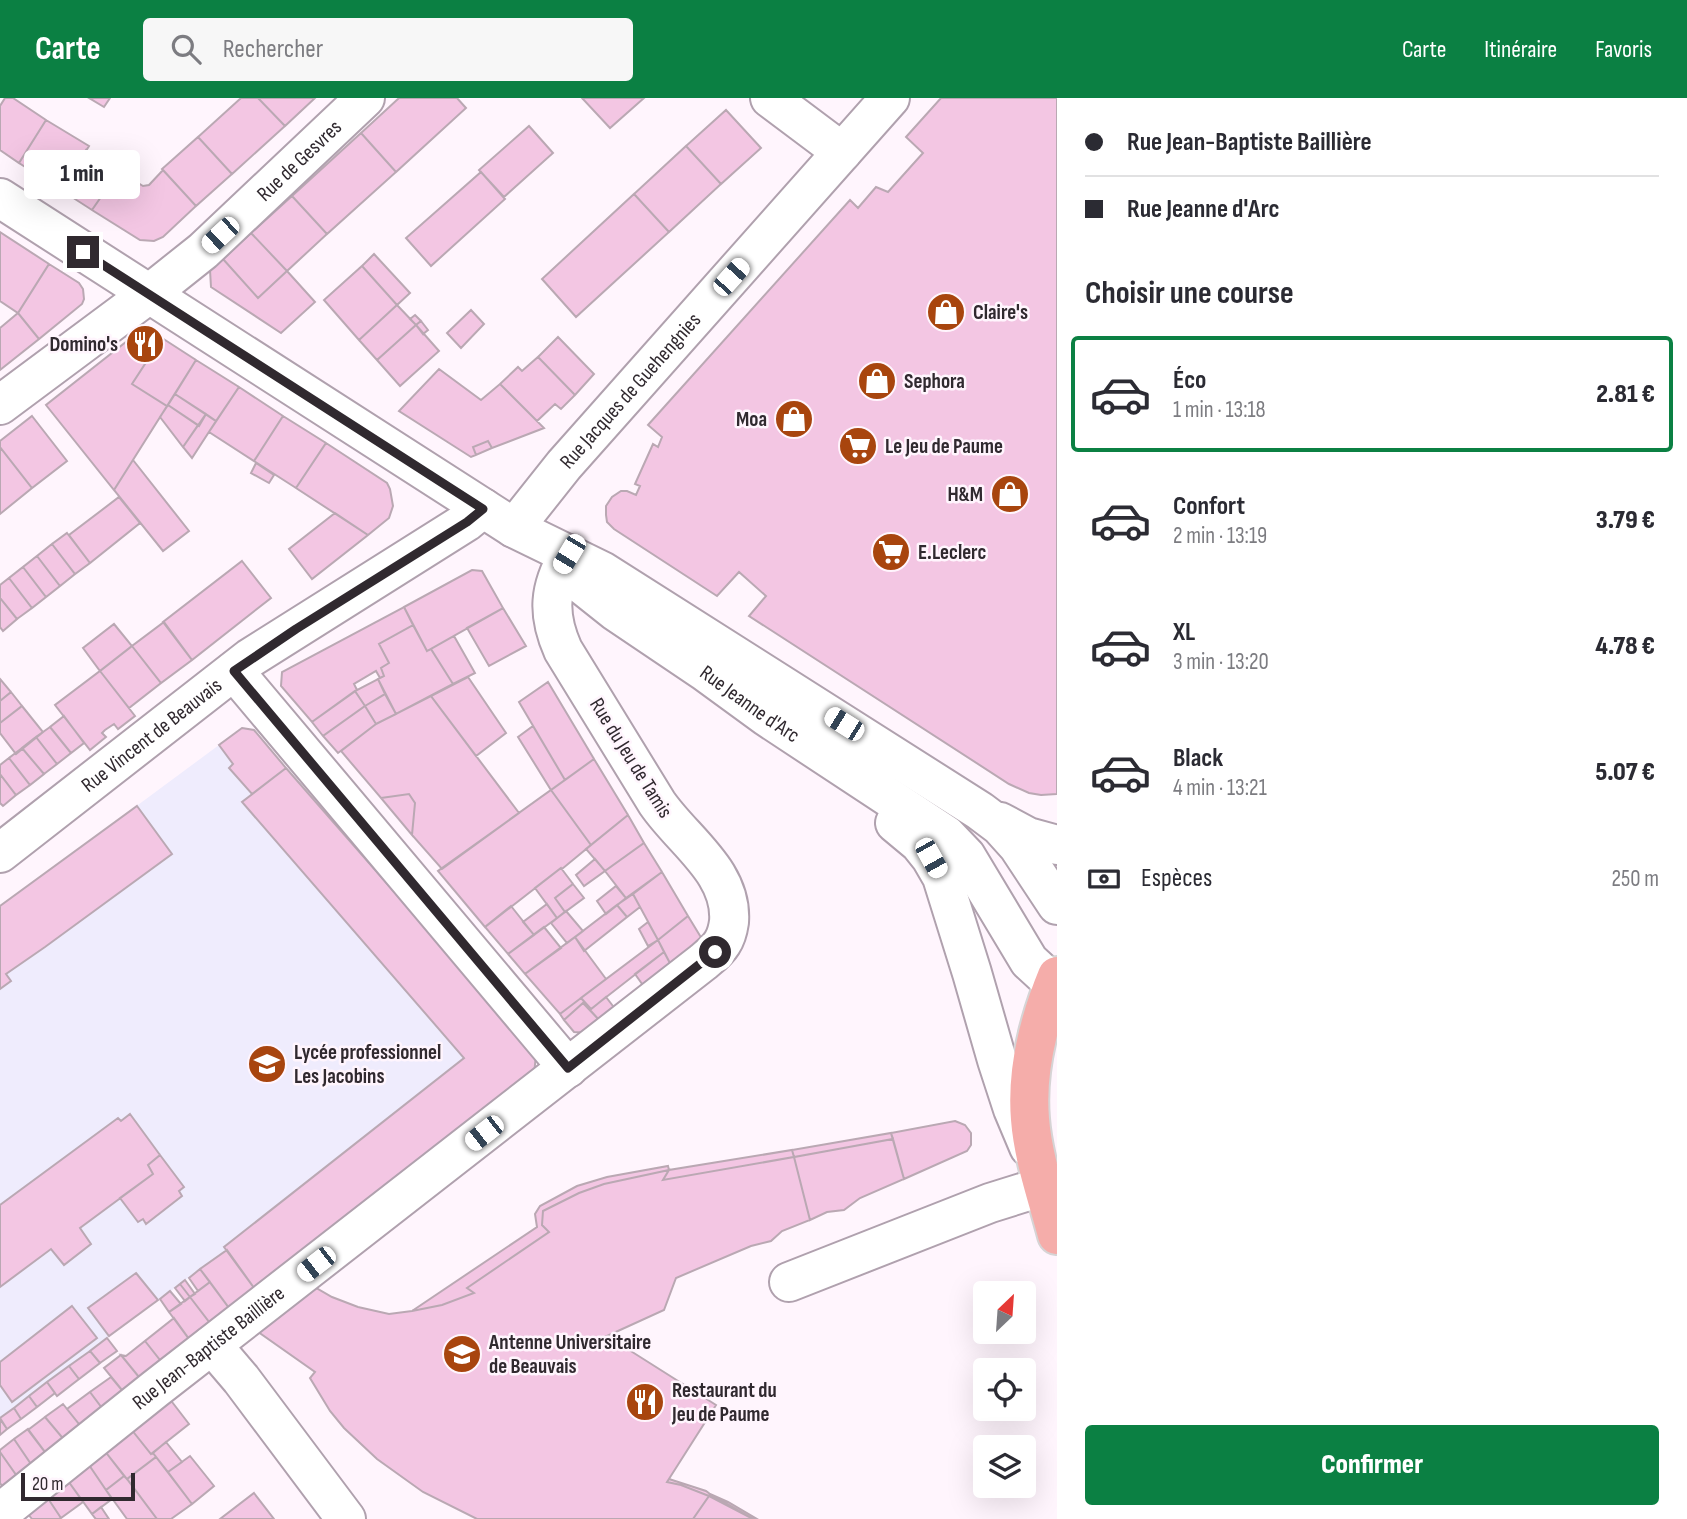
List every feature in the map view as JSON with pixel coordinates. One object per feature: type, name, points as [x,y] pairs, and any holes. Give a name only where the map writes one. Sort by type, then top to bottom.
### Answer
[{"type":"main road","points":[[1056,982],[1035,1047],[1029,1100],[1034,1144],[1051,1184],[1057,1235]]},
{"type":"street","name":"Rue de Gesvres","points":[[0,405],[203,251],[365,98]]},
{"type":"street","points":[[770,98],[842,152]]},
{"type":"street","name":"Rue Jacques de Guehengnies","points":[[498,518],[564,465],[890,98]]},
{"type":"street","name":"Rue Jeanne d'Arc","points":[[0,198],[565,561],[615,611],[787,731],[933,826],[966,856],[1028,961],[1056,982]]},
{"type":"street","name":"Rue Vincent de Beauvais","points":[[0,853],[234,671],[296,629],[467,522],[498,518]]},
{"type":"street","name":"Rue Jeanne d'Arc","points":[[565,561],[602,571],[980,810],[1000,826],[1018,846],[1057,905]]},
{"type":"street","name":"Rue du Jeu de Tamis","points":[[565,561],[554,587],[552,618],[556,633],[563,650],[657,803],[706,861],[725,890],[729,903],[728,929],[715,952]]},
{"type":"street","points":[[234,671],[568,1068]]},
{"type":"street","points":[[787,731],[849,788],[919,842],[931,858],[951,901],[1013,1109],[1051,1184],[990,1202],[789,1282]]},
{"type":"street","points":[[980,810],[1028,837],[1057,845]]},
{"type":"street","name":"Rue Jean-Baptiste Baillière","points":[[0,1513],[715,952]]},
{"type":"street","points":[[212,1345],[241,1379],[346,1519]]},
{"type":"shaded area","name":"Lycée professionnel Les Jacobins","points":[[242,728],[254,730],[536,1054],[226,1250],[0,1418],[0,907]]},
{"type":"building","points":[[5,98],[13,98],[46,120],[19,163],[0,150],[0,106]]},
{"type":"building","points":[[89,98],[110,98],[104,107]]},
{"type":"building","points":[[241,98],[258,98],[285,126],[232,174],[198,137]]},
{"type":"building","points":[[258,98],[315,98],[285,126]]},
{"type":"building","points":[[399,98],[457,98],[466,108],[396,172],[361,133]]},
{"type":"building","points":[[582,98],[644,98],[610,128]]},
{"type":"building","name":"Le Jeu de Paume","points":[[941,98],[1057,98],[1057,794],[1029,793],[1009,784],[749,616],[766,596],[739,572],[717,596],[607,522],[606,506],[612,497],[621,491],[636,495],[640,486],[635,484],[653,444],[658,447],[662,437],[648,425],[850,200],[858,208],[876,187],[888,192],[923,153],[906,137]]},
{"type":"building","points":[[726,110],[761,148],[721,184],[686,146]]},
{"type":"building","points":[[46,120],[89,146],[61,190],[19,163]]},
{"type":"building","points":[[529,126],[553,153],[504,197],[479,170]]},
{"type":"building","points":[[361,133],[396,172],[327,234],[292,196]]},
{"type":"building","points":[[198,137],[232,174],[196,206],[162,169]]},
{"type":"building","points":[[686,146],[721,184],[669,232],[634,194]]},
{"type":"building","points":[[86,150],[119,171],[92,210],[61,190]]},
{"type":"building","points":[[163,170],[196,206],[163,237],[154,241],[140,240],[92,210],[119,171],[143,186],[149,185]]},
{"type":"building","points":[[481,172],[505,199],[431,266],[406,238]]},
{"type":"building","points":[[634,194],[669,232],[576,317],[542,279]]},
{"type":"building","points":[[292,196],[327,234],[287,271],[251,233]]},
{"type":"building","points":[[0,232],[49,264],[18,313],[0,301]]},
{"type":"building","points":[[251,233],[287,271],[258,298],[223,259]]},
{"type":"building","points":[[374,254],[410,293],[397,305],[362,266]]},
{"type":"building","points":[[223,259],[258,298],[287,271],[315,302],[281,333],[211,287],[210,270]]},
{"type":"building","points":[[49,264],[79,283],[84,299],[82,304],[39,339],[18,313]]},
{"type":"building","points":[[362,266],[397,305],[359,340],[324,300]]},
{"type":"building","points":[[397,305],[416,325],[377,360],[359,340]]},
{"type":"building","points":[[471,310],[484,324],[461,348],[447,333]]},
{"type":"building","points":[[18,313],[39,339],[0,370],[0,328]]},
{"type":"building","points":[[415,315],[421,321],[416,325],[410,319]]},
{"type":"building","points":[[421,321],[428,330],[423,334],[416,325]]},
{"type":"building","points":[[416,325],[439,351],[400,386],[377,360]]},
{"type":"building","points":[[154,333],[162,338],[132,384],[167,406],[114,490],[46,405],[136,334]]},
{"type":"building","points":[[558,337],[594,374],[575,395],[538,357]]},
{"type":"building","points":[[162,338],[196,360],[167,406],[132,384]]},
{"type":"building","points":[[538,357],[575,395],[561,409],[555,404],[537,421],[500,384],[518,367],[522,371]]},
{"type":"building","points":[[196,360],[239,387],[216,421],[175,394]]},
{"type":"building","points":[[439,369],[481,400],[500,384],[544,428],[492,448],[488,441],[473,447],[476,455],[471,457],[399,411]]},
{"type":"building","points":[[239,387],[283,416],[254,461],[209,432]]},
{"type":"building","points":[[175,394],[206,414],[199,426],[168,405]]},
{"type":"building","points":[[168,405],[198,425],[183,447],[160,417]]},
{"type":"building","points":[[206,414],[216,421],[192,458],[183,447]]},
{"type":"building","points":[[32,416],[67,461],[32,488],[0,447],[0,441]]},
{"type":"building","points":[[283,416],[326,443],[296,488],[254,461]]},
{"type":"building","points":[[488,441],[492,448],[476,455],[473,447]]},
{"type":"building","points":[[326,443],[387,483],[390,489],[393,506],[389,518],[368,535],[296,488]]},
{"type":"building","points":[[0,447],[32,488],[0,514]]},
{"type":"building","points":[[133,460],[189,531],[163,551],[114,490]]},
{"type":"building","points":[[256,463],[274,475],[269,483],[251,473]]},
{"type":"building","points":[[119,497],[140,523],[90,563],[69,535]]},
{"type":"building","points":[[335,513],[368,535],[312,579],[289,549]]},
{"type":"building","points":[[67,533],[90,563],[75,574],[52,544]]},
{"type":"building","points":[[52,544],[75,574],[60,586],[37,556]]},
{"type":"building","points":[[37,556],[60,586],[46,597],[23,567]]},
{"type":"building","points":[[242,561],[271,598],[192,660],[163,622]]},
{"type":"building","points":[[23,567],[46,597],[32,608],[9,578]]},
{"type":"building","points":[[472,570],[482,571],[503,608],[427,651],[404,607]]},
{"type":"building","points":[[9,578],[32,608],[17,619],[0,598],[0,585]]},
{"type":"building","points":[[0,598],[17,619],[3,631],[0,627]]},
{"type":"building","points":[[404,607],[413,625],[379,644],[389,663],[381,668],[384,676],[380,678],[376,671],[354,684],[357,690],[312,722],[281,686],[282,672]]},
{"type":"building","points":[[503,608],[526,646],[489,666],[467,628]]},
{"type":"building","points":[[164,622],[192,660],[161,683],[132,646]]},
{"type":"building","points":[[114,624],[132,646],[100,671],[83,648]]},
{"type":"building","points":[[413,625],[427,651],[431,649],[453,684],[396,714],[378,679],[384,676],[381,668],[389,663],[379,644]]},
{"type":"building","points":[[454,636],[475,673],[453,684],[431,649]]},
{"type":"building","points":[[132,646],[161,683],[129,708],[100,671]]},
{"type":"building","points":[[100,671],[135,716],[118,729],[114,724],[105,730],[102,733],[106,737],[90,750],[55,705]]},
{"type":"building","points":[[468,677],[506,733],[476,756],[431,696]]},
{"type":"building","points":[[0,679],[11,692],[0,701]]},
{"type":"building","points":[[378,679],[385,694],[365,706],[355,691]]},
{"type":"building","points":[[548,682],[594,759],[565,780],[519,702]]},
{"type":"building","points":[[355,691],[365,706],[323,736],[312,722]]},
{"type":"building","points":[[11,692],[22,706],[0,723],[0,701]]},
{"type":"building","points":[[385,694],[396,714],[376,724],[365,706]]},
{"type":"building","points":[[431,696],[519,813],[442,869],[412,835],[415,803],[409,794],[381,798],[341,751],[376,724]]},
{"type":"building","points":[[22,706],[43,732],[16,754],[0,733],[0,723]]},
{"type":"building","points":[[365,706],[376,724],[338,753],[323,736]]},
{"type":"building","points":[[64,716],[84,743],[71,753],[50,727]]},
{"type":"building","points":[[533,726],[565,780],[551,790],[518,737]]},
{"type":"building","points":[[50,727],[71,753],[57,764],[36,737]]},
{"type":"building","points":[[242,728],[254,730],[286,768],[252,794],[229,768],[233,764],[219,745]]},
{"type":"building","points":[[36,737],[57,764],[44,774],[22,748]]},
{"type":"building","points":[[22,748],[44,774],[30,785],[9,758]]},
{"type":"building","points":[[9,758],[30,785],[16,795],[0,774],[0,765]]},
{"type":"building","points":[[594,759],[628,815],[591,845],[551,790]]},
{"type":"building","points":[[286,768],[536,1054],[534,1075],[257,1292],[224,1247],[464,1058],[242,802]]},
{"type":"building","points":[[0,774],[16,795],[3,806],[0,803]]},
{"type":"building","points":[[551,790],[591,845],[485,927],[438,871]]},
{"type":"building","points":[[409,794],[415,803],[412,835],[381,798]]},
{"type":"building","points":[[137,806],[172,854],[6,974],[11,981],[0,989],[0,906]]},
{"type":"building","points":[[628,815],[644,843],[605,871],[586,849]]},
{"type":"building","points":[[644,843],[662,872],[626,898],[605,871]]},
{"type":"building","points":[[595,859],[605,871],[584,886],[576,875]]},
{"type":"building","points":[[561,868],[573,884],[555,898],[565,912],[557,918],[535,888]]},
{"type":"building","points":[[662,872],[688,916],[658,940],[633,894]]},
{"type":"building","points":[[573,884],[584,898],[565,912],[555,898]]},
{"type":"building","points":[[616,886],[626,898],[606,914],[597,901]]},
{"type":"building","points":[[633,894],[640,907],[627,917],[617,905]]},
{"type":"building","points":[[547,904],[557,918],[534,935],[523,922]]},
{"type":"building","points":[[617,905],[627,917],[584,951],[575,937]]},
{"type":"building","points":[[511,906],[534,935],[508,954],[485,927]]},
{"type":"building","points":[[566,911],[583,931],[567,943],[551,923]]},
{"type":"building","points":[[688,916],[705,944],[672,967],[658,940]]},
{"type":"building","points":[[648,922],[658,940],[648,946],[639,929]]},
{"type":"building","points":[[544,927],[561,948],[525,974],[508,954]]},
{"type":"building","points":[[575,937],[606,979],[560,1014],[525,974]]},
{"type":"building","points":[[658,940],[664,952],[591,1009],[581,998]]},
{"type":"building","points":[[664,952],[672,967],[645,988],[635,974]]},
{"type":"building","points":[[606,997],[616,1010],[601,1022],[590,1010]]},
{"type":"building","points":[[581,998],[591,1009],[583,1003],[564,1020],[560,1014]]},
{"type":"building","points":[[583,1003],[601,1022],[588,1033],[574,1032],[564,1020]]},
{"type":"building","points":[[130,1114],[160,1155],[148,1165],[153,1174],[80,1228],[91,1244],[64,1265],[51,1249],[0,1287],[0,1205],[118,1118],[121,1121]]},
{"type":"building","points":[[955,1121],[965,1125],[971,1133],[971,1145],[967,1151],[904,1179],[891,1133]]},
{"type":"building","points":[[891,1133],[893,1139],[794,1157],[792,1150]]},
{"type":"building","points":[[893,1139],[904,1179],[860,1198],[844,1210],[827,1212],[810,1220],[794,1157]]},
{"type":"building","points":[[792,1150],[794,1157],[663,1180],[669,1170]]},
{"type":"building","points":[[160,1155],[184,1187],[179,1191],[182,1196],[146,1224],[143,1219],[138,1222],[120,1198],[153,1174],[148,1165]]},
{"type":"building","name":"Antenne Universitaire de Beauvais","points":[[794,1157],[810,1220],[782,1231],[771,1241],[751,1246],[676,1278],[664,1310],[607,1336],[716,1405],[667,1482],[709,1496],[693,1519],[477,1519],[423,1492],[377,1459],[330,1411],[310,1378],[315,1372],[254,1329],[311,1285],[358,1307],[389,1314],[442,1305],[474,1293],[467,1288],[549,1232],[542,1225],[543,1211],[579,1193],[604,1184],[669,1170],[663,1180]]},
{"type":"building","points":[[668,1166],[669,1170],[604,1184],[579,1193],[543,1211],[542,1225],[549,1232],[467,1288],[474,1293],[442,1305],[412,1311],[537,1227],[535,1214],[540,1206],[577,1186],[607,1177]]},
{"type":"building","points":[[227,1250],[257,1292],[232,1312],[200,1269]]},
{"type":"building","points":[[200,1269],[210,1282],[198,1291],[189,1278]]},
{"type":"building","points":[[136,1273],[158,1300],[109,1336],[88,1308]]},
{"type":"building","points":[[185,1280],[195,1294],[190,1297],[180,1284]]},
{"type":"building","points":[[210,1282],[232,1312],[213,1327],[190,1297]]},
{"type":"building","points":[[180,1284],[190,1297],[185,1301],[175,1288]]},
{"type":"building","points":[[170,1291],[181,1304],[169,1312],[160,1299]]},
{"type":"building","points":[[190,1297],[213,1327],[192,1343],[169,1312]]},
{"type":"building","points":[[72,1306],[97,1338],[12,1402],[0,1385],[0,1362]]},
{"type":"building","points":[[174,1318],[192,1343],[164,1365],[145,1341]]},
{"type":"building","points":[[107,1338],[117,1351],[100,1363],[90,1351]]},
{"type":"building","points":[[145,1341],[164,1365],[143,1382],[121,1355],[126,1356]]},
{"type":"building","points":[[90,1351],[100,1363],[79,1379],[69,1366]]},
{"type":"building","points":[[121,1355],[143,1382],[126,1395],[104,1368]]},
{"type":"building","points":[[69,1366],[79,1379],[57,1396],[47,1382]]},
{"type":"building","points":[[111,1377],[126,1395],[105,1412],[90,1392]]},
{"type":"building","points":[[47,1382],[55,1393],[37,1407],[29,1396]]},
{"type":"building","points":[[90,1392],[105,1412],[83,1429],[67,1409]]},
{"type":"building","points":[[29,1396],[37,1407],[21,1419],[14,1408]]},
{"type":"building","points":[[169,1398],[189,1424],[151,1454],[131,1429]]},
{"type":"building","points":[[63,1404],[83,1429],[66,1442],[45,1417]]},
{"type":"building","points":[[14,1408],[21,1419],[7,1429],[0,1418]]},
{"type":"building","points":[[45,1417],[66,1442],[48,1456],[28,1430]]},
{"type":"building","points":[[0,1419],[7,1429],[0,1435]]},
{"type":"building","points":[[28,1429],[48,1456],[33,1467],[14,1439]]},
{"type":"building","points":[[131,1429],[156,1457],[127,1479],[104,1450]]},
{"type":"building","points":[[14,1439],[33,1467],[19,1479],[0,1452]]},
{"type":"building","points":[[166,1442],[182,1462],[168,1472],[153,1453]]},
{"type":"building","points":[[104,1450],[124,1476],[106,1490],[87,1462]]},
{"type":"building","points":[[0,1452],[19,1479],[5,1490],[0,1483]]},
{"type":"building","points":[[190,1456],[214,1486],[192,1504],[168,1472]]},
{"type":"building","points":[[156,1457],[192,1504],[171,1519],[157,1519],[127,1479]]},
{"type":"building","points":[[87,1462],[112,1499],[92,1514],[66,1478]]},
{"type":"building","points":[[124,1476],[157,1519],[127,1519],[106,1490]]},
{"type":"building","points":[[66,1478],[83,1502],[61,1518],[45,1494]]},
{"type":"building","points":[[669,1479],[710,1494],[709,1496],[667,1482]]},
{"type":"building","points":[[254,1493],[274,1519],[220,1519]]},
{"type":"building","points":[[45,1494],[61,1518],[32,1519],[24,1509]]},
{"type":"building","points":[[710,1494],[728,1502],[757,1519],[709,1496]]},
{"type":"building","points":[[709,1496],[722,1501],[753,1519],[693,1519]]},
{"type":"building","points":[[101,1507],[109,1519],[96,1519],[92,1514]]},
{"type":"place","name":"Claire's","points":[[946,312]]},
{"type":"place","name":"Domino's","points":[[145,344]]},
{"type":"place","name":"Sephora","points":[[877,381]]},
{"type":"place","name":"Moa","points":[[794,419]]},
{"type":"place","name":"Le Jeu de Paume","points":[[858,446]]},
{"type":"place","name":"H&M","points":[[1010,494]]},
{"type":"place","name":"E.Leclerc","points":[[891,552]]},
{"type":"place","name":"Lycée professionnel Les Jacobins","points":[[267,1064]]},
{"type":"place","name":"Antenne Universitaire de Beauvais","points":[[462,1354]]},
{"type":"place","name":"Restaurant du Jeu de Paume","points":[[645,1402]]},
{"type":"route","points":[[83,252],[483,509],[428,547],[250,658],[234,671],[568,1068],[715,952]]}]
